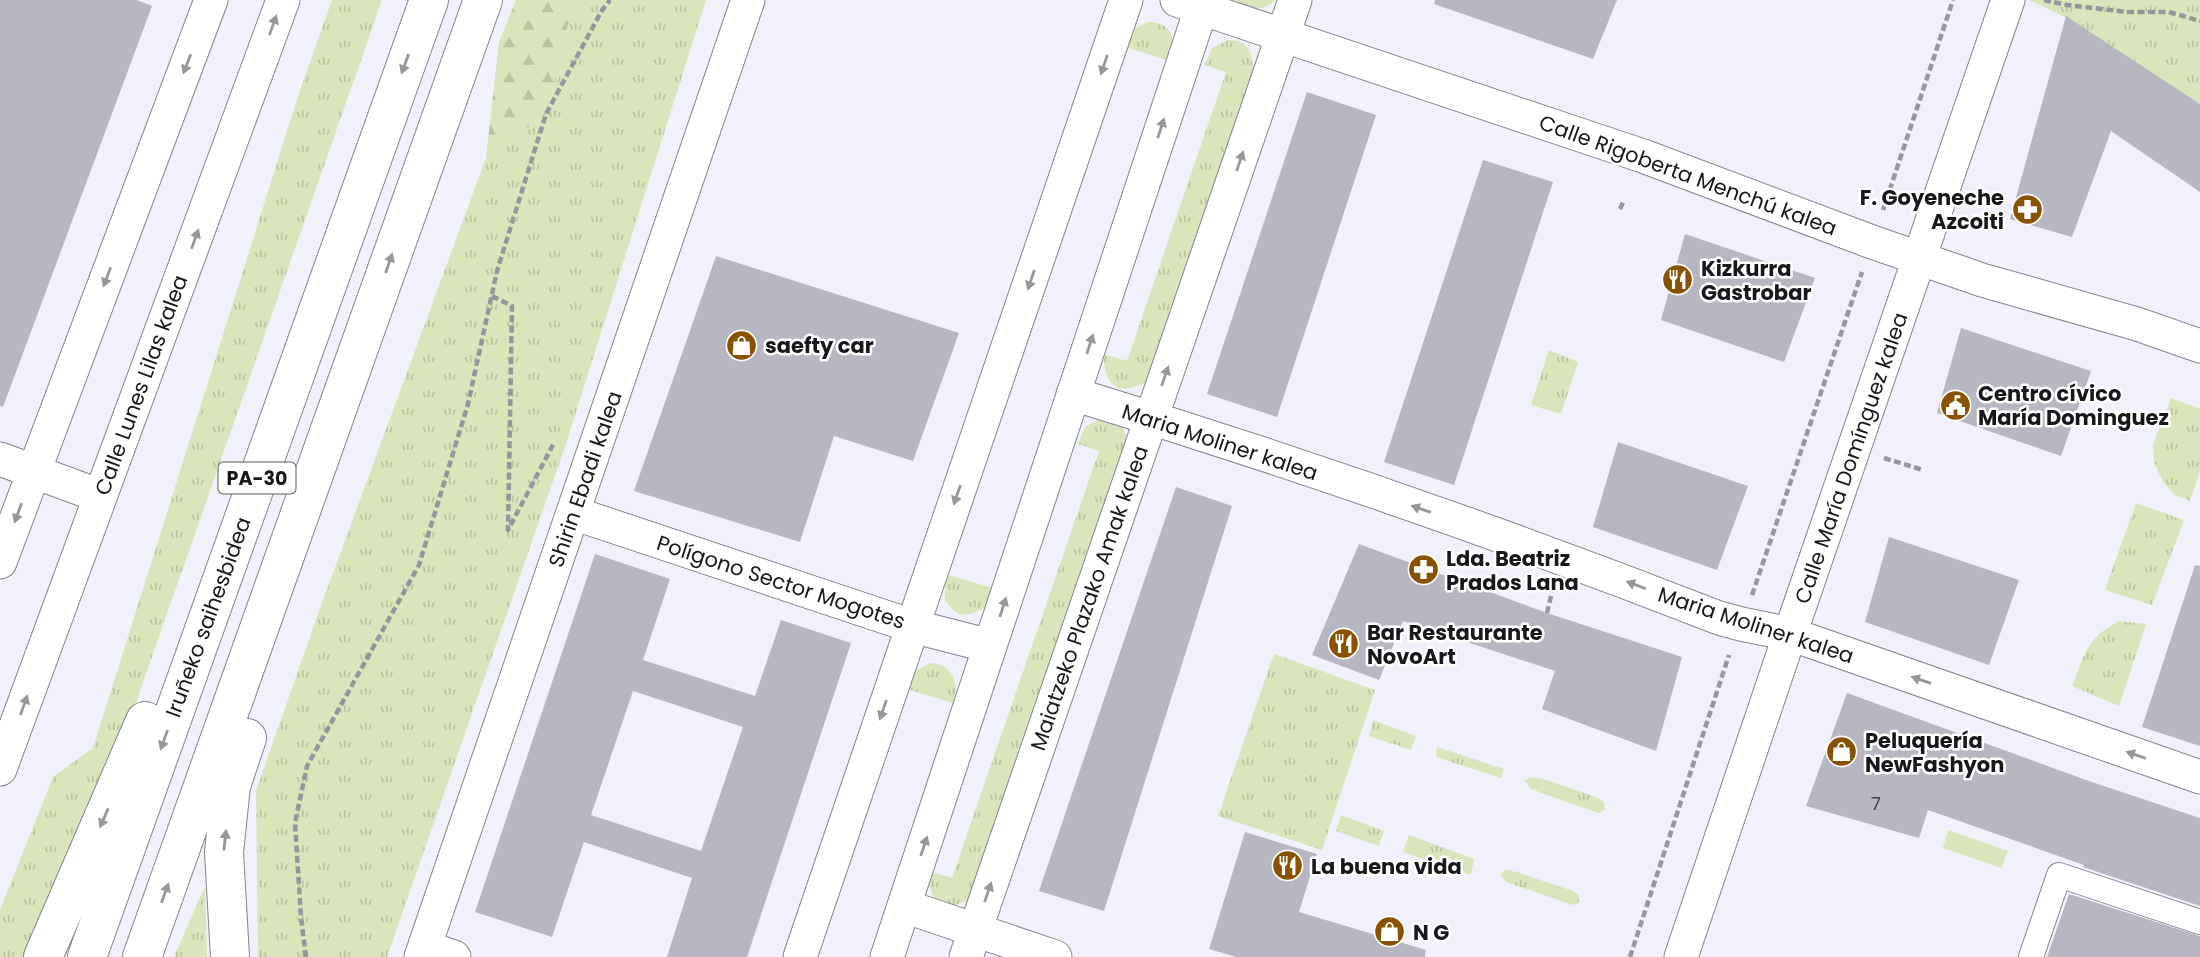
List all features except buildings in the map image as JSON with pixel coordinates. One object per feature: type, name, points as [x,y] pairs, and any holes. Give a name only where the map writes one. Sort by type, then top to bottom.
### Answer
[{"type":"highway","name":"Iruñeko saihesbidea","points":[[87,957],[429,0]]},
{"type":"highway","name":"PA-30","points":[[142,957],[483,0]]},
{"type":"highway","points":[[230,957],[224,852],[231,786],[285,625],[427,229],[451,86]]},
{"type":"highway","points":[[43,957],[138,740],[300,290],[385,119]]},
{"type":"street","points":[[0,562],[211,0]]},
{"type":"street","name":"Calle Lunes Lilas kalea","points":[[0,769],[282,0]]},
{"type":"street","name":"Shirin Ebadi kalea","points":[[433,954],[573,513],[748,0]]},
{"type":"street","points":[[800,957],[1126,0]]},
{"type":"street","name":"Maiatzeko Plazako Amak kalea","points":[[971,943],[1295,0]]},
{"type":"street","name":"Calle María Domínguez kalea","points":[[1681,957],[2008,0]]},
{"type":"street","points":[[887,957],[1073,394],[1194,3]]},
{"type":"street","name":"Calle Rigoberta Menchú kalea","points":[[1194,3],[1283,37],[1643,156],[1982,280],[2137,324],[2200,346]]},
{"type":"street","name":"Maria Moliner kalea","points":[[1073,394],[1560,556],[1718,618],[1790,634],[2200,777]]},
{"type":"street","points":[[0,459],[100,496]]},
{"type":"street","name":"Polígono Sector Mogotes","points":[[573,513],[912,626],[990,646]]},
{"type":"street","points":[[2031,957],[2059,875],[2200,922]]},
{"type":"street","points":[[904,906],[971,943],[1055,957]]},
{"type":"path","points":[[306,957],[300,917],[295,823],[307,766],[419,565],[468,404],[497,271],[545,114],[610,0]]},
{"type":"path","points":[[1630,957],[1723,671],[1953,0]]},
{"type":"path","points":[[2045,0],[2127,12],[2169,12],[2200,21]]},
{"type":"path","points":[[1620,209],[1624,200]]},
{"type":"path","points":[[492,296],[512,306],[508,530],[554,443]]},
{"type":"green space","points":[[332,0],[382,0],[113,768],[24,957],[0,957],[0,910],[53,777],[93,748],[299,93]]},
{"type":"green space","points":[[516,0],[576,0],[546,114],[486,158],[499,42]]},
{"type":"green space","points":[[576,0],[706,0],[565,447],[387,957],[258,957],[256,791],[319,611],[486,158],[546,114]]},
{"type":"green space","points":[[1236,0],[1276,0],[1266,6],[1251,9]]},
{"type":"green space","points":[[2029,0],[2200,0],[2200,104],[2075,22]]},
{"type":"green space","points":[[1148,22],[1163,25],[1171,34],[1174,46],[1171,61],[1125,47],[1132,30]]},
{"type":"green space","points":[[1228,40],[1245,45],[1251,54],[1253,72],[1148,381],[1137,386],[1120,388],[1110,381],[1103,354],[1127,361],[1226,72],[1205,65],[1212,48]]},
{"type":"green space","points":[[1549,350],[1578,362],[1561,414],[1531,405]]},
{"type":"green space","points":[[2171,398],[2200,409],[2200,471],[2190,501],[2175,495],[2163,482],[2154,462],[2153,444]]},
{"type":"green space","points":[[1100,419],[1122,426],[1126,435],[1126,450],[972,898],[945,906],[934,899],[928,871],[952,878],[1099,451],[1078,444],[1085,427]]},
{"type":"green space","points":[[2136,503],[2184,520],[2152,605],[2105,590]]},
{"type":"green space","points":[[946,574],[996,589],[988,606],[962,615],[954,611],[945,600]]},
{"type":"green space","points":[[2119,621],[2146,624],[2119,706],[2072,686],[2093,641]]},
{"type":"green space","points":[[1274,654],[1375,690],[1322,850],[1218,816]]},
{"type":"green space","points":[[930,663],[944,667],[953,676],[956,688],[953,703],[907,689],[914,672]]},
{"type":"green space","points":[[1373,720],[1416,736],[1411,750],[1369,736]]},
{"type":"green space","points":[[1437,747],[1504,769],[1501,778],[1436,757]]},
{"type":"green space","points":[[1530,777],[1599,798],[1604,803],[1605,810],[1598,813],[1531,789],[1525,781]]},
{"type":"green space","points":[[1341,815],[1384,831],[1379,846],[1336,831]]},
{"type":"green space","points":[[1948,830],[2008,851],[2001,868],[1943,848]]},
{"type":"green space","points":[[1409,835],[1474,859],[1471,875],[1403,852]]},
{"type":"green space","points":[[1505,870],[1573,891],[1579,896],[1579,903],[1573,905],[1506,882],[1500,874]]},
{"type":"green space","points":[[205,886],[207,957],[174,957]]},
{"type":"place","name":"F. Goyeneche Azcoiti","points":[[2027,209]]},
{"type":"place","name":"Kizkurra Gastrobar","points":[[1678,280]]},
{"type":"place","name":"saefty car","points":[[742,345]]},
{"type":"place","name":"Centro cívico María Dominguez","points":[[1955,405]]},
{"type":"place","name":"Lda. Beatriz Prados Lana","points":[[1423,570]]},
{"type":"place","name":"Bar Restaurante NovoArt","points":[[1344,644]]},
{"type":"place","name":"Peluquería NewFashyon","points":[[1842,752]]},
{"type":"place","name":"La buena vida","points":[[1288,866]]},
{"type":"place","name":"N G","points":[[1390,932]]}]
